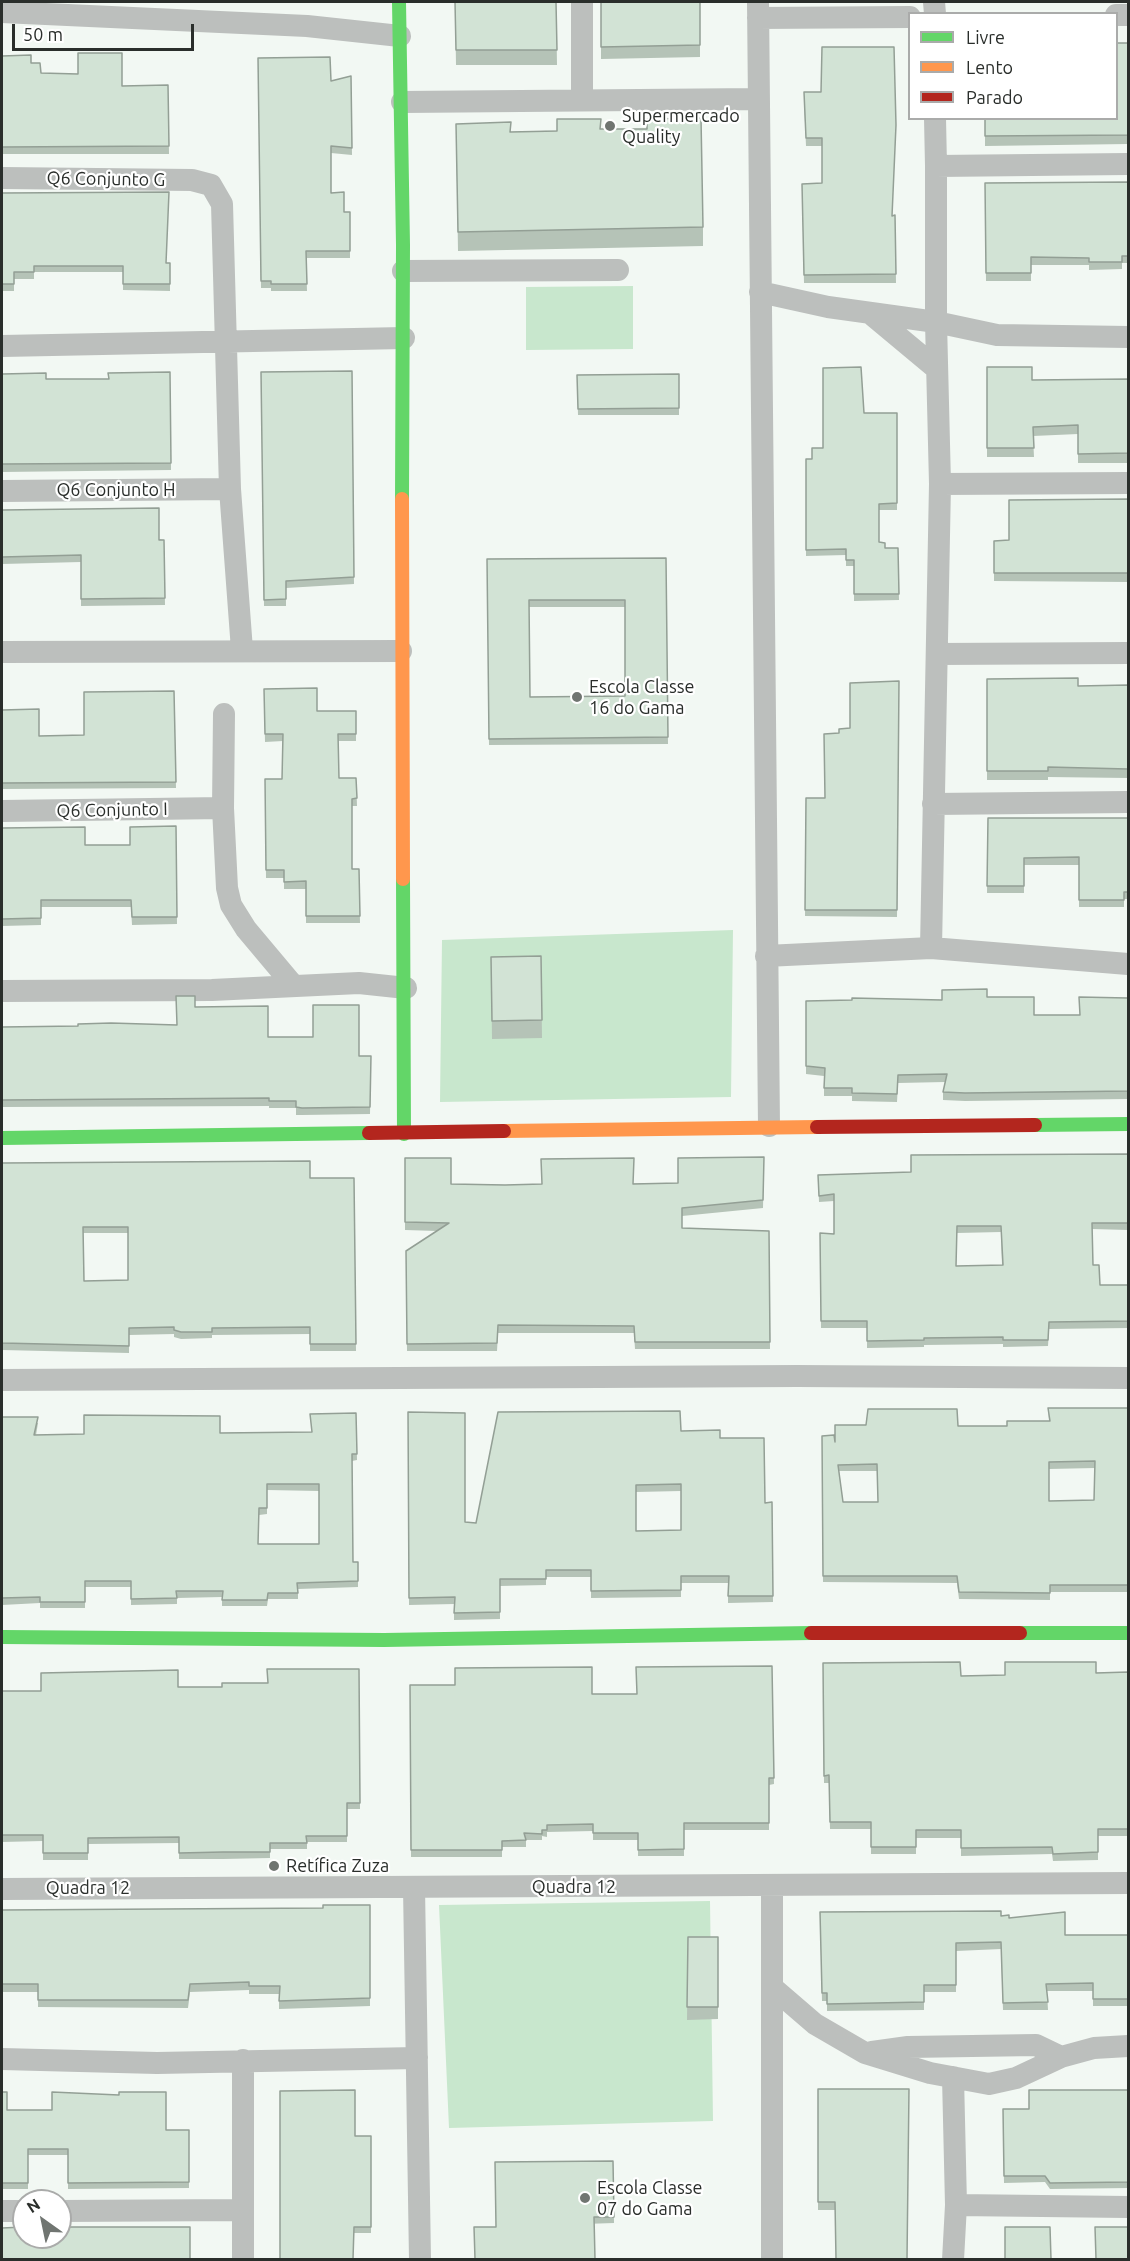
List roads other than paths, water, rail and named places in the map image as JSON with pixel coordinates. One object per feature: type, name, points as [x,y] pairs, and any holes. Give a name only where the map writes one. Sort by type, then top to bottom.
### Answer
[{"type":"street","points":[[399,2],[404,338],[401,651],[406,988],[404,1134]]},
{"type":"street","points":[[582,2],[582,100]]},
{"type":"street","points":[[769,1126],[758,10],[908,17]]},
{"type":"street","points":[[2,12],[307,26],[400,36]]},
{"type":"street","points":[[402,102],[758,99]]},
{"type":"street","points":[[931,948],[940,484],[935,120]]},
{"type":"street","points":[[936,166],[1128,164]]},
{"type":"street","name":"Q6 Conjunto G","points":[[2,178],[192,180],[211,185],[222,204],[225,341]]},
{"type":"street","points":[[403,272],[618,270]]},
{"type":"street","points":[[760,292],[871,314],[936,322],[997,335],[1128,338]]},
{"type":"street","points":[[871,314],[937,369]]},
{"type":"street","points":[[2,346],[104,346],[404,338]]},
{"type":"street","points":[[225,341],[230,489],[242,650]]},
{"type":"street","points":[[940,484],[1128,483]]},
{"type":"street","name":"Q6 Conjunto H","points":[[2,491],[230,489]]},
{"type":"street","points":[[2,652],[401,651]]},
{"type":"street","points":[[938,654],[1128,653]]},
{"type":"street","points":[[224,714],[223,808],[231,905],[246,929],[293,985]]},
{"type":"street","points":[[933,804],[1128,802]]},
{"type":"street","name":"Q6 Conjunto I","points":[[2,811],[223,808]]},
{"type":"street","points":[[766,956],[931,948],[1128,964]]},
{"type":"street","points":[[2,991],[212,990],[359,983],[406,988]]},
{"type":"street","points":[[2,1138],[404,1134],[769,1126],[1128,1124]]},
{"type":"street","points":[[2,1380],[386,1381],[797,1376],[1128,1378]]},
{"type":"street","points":[[2,1637],[384,1640],[792,1633],[1128,1634]]},
{"type":"street","name":"Quadra 12","points":[[2,1889],[1128,1883]]},
{"type":"street","points":[[772,1886],[772,2259]]},
{"type":"street","points":[[414,1887],[420,2259]]},
{"type":"street","points":[[772,1987],[814,2024],[865,2054],[989,2084],[1016,2078],[1061,2056],[1095,2048],[1128,2046]]},
{"type":"street","points":[[865,2054],[908,2047],[1036,2045],[1061,2056]]},
{"type":"street","points":[[2,2060],[158,2062],[417,2058]]},
{"type":"street","points":[[243,2061],[241,2210],[243,2259]]},
{"type":"street","points":[[953,2077],[956,2205],[953,2259]]},
{"type":"street","points":[[956,2205],[1128,2207]]},
{"type":"street","points":[[72,2211],[241,2210]]},
{"type":"place","name":"Supermercado Quality","points":[[610,126]]},
{"type":"place","name":"Escola Classe 16 do Gama","points":[[577,697]]},
{"type":"place","name":"Retífica Zuza","points":[[274,1866]]},
{"type":"place","name":"Escola Classe 07 do Gama","points":[[585,2198]]}]
